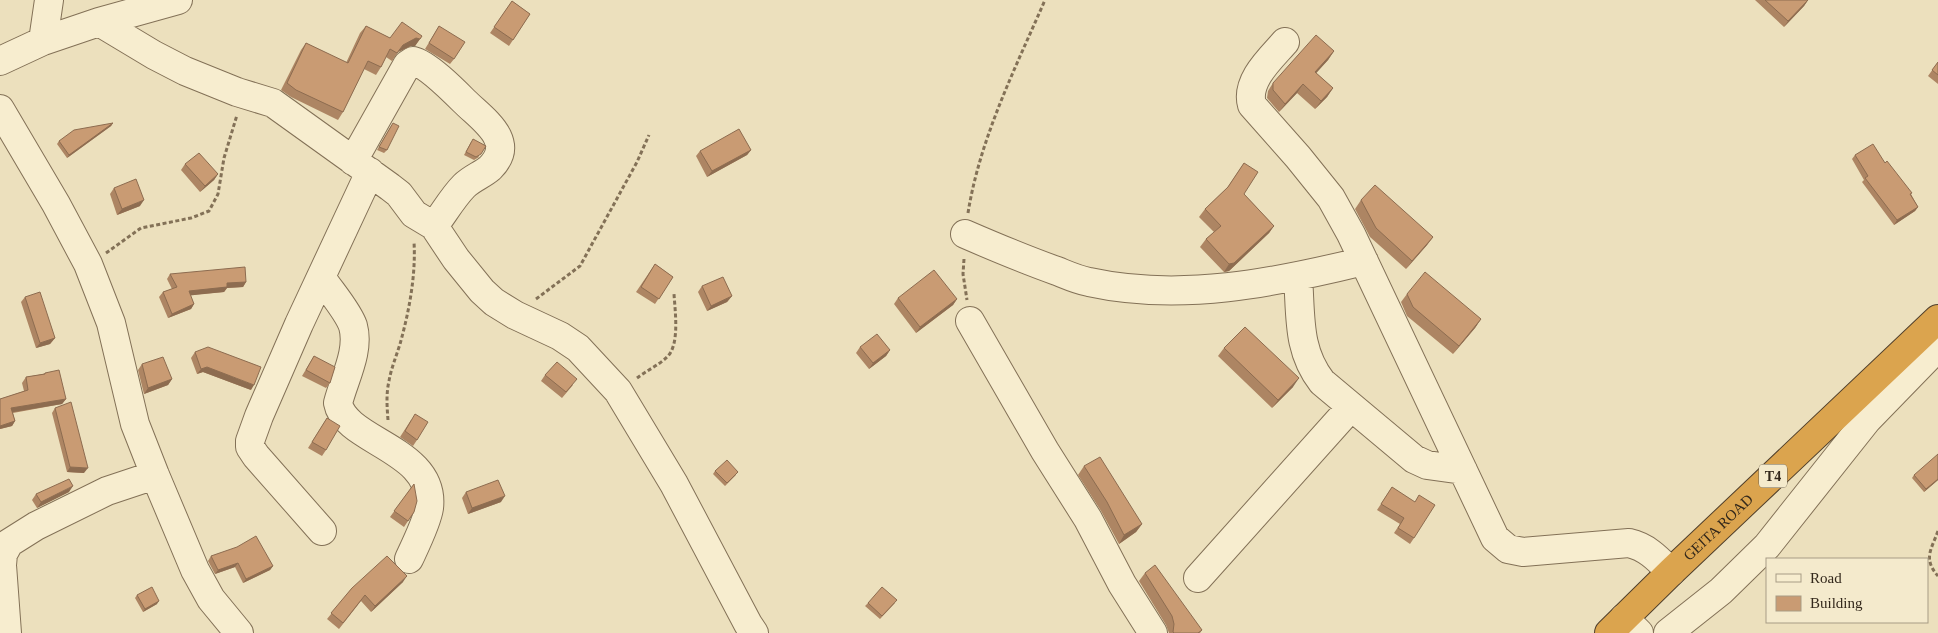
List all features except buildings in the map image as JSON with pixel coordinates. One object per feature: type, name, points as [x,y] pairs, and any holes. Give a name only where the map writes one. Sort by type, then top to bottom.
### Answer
[{"type":"highway","name":"GEITA ROAD","points":[[1624,628],[1671,572],[1931,326]]},
{"type":"street","points":[[44,41],[49,0]]},
{"type":"street","points":[[0,61],[44,41],[99,22],[178,0]]},
{"type":"street","points":[[99,22],[169,64],[237,92],[273,103],[399,194],[424,220],[482,291],[494,302],[515,315],[560,336],[578,348],[618,391],[674,484],[754,633]]},
{"type":"street","points":[[1286,42],[1263,67],[1254,83],[1250,98],[1252,105],[1332,198],[1364,261],[1495,538],[1508,549],[1522,552],[1629,543],[1641,546],[1650,552],[1671,572]]},
{"type":"street","points":[[322,531],[256,456],[250,447],[252,434],[321,277],[362,167],[407,65],[413,61],[421,64],[460,96],[483,119],[501,141],[496,162],[488,170],[464,185],[424,220]]},
{"type":"street","points":[[0,109],[56,204],[88,264],[112,323],[136,424],[154,475],[195,570],[210,599],[239,633]]},
{"type":"street","points":[[965,234],[1041,266],[1088,282],[1133,290],[1188,290],[1232,286],[1298,277],[1364,261]]},
{"type":"street","points":[[321,277],[353,326],[354,346],[338,403],[340,412],[348,422],[402,457],[413,467],[429,495],[428,511],[409,559]]},
{"type":"street","points":[[1298,277],[1302,340],[1311,368],[1322,382],[1414,459],[1427,465],[1463,470]]},
{"type":"street","points":[[970,321],[1045,451],[1088,519],[1122,584],[1153,633]]},
{"type":"street","points":[[1668,633],[1721,591],[1767,546],[1866,420],[1934,351],[1931,326]]},
{"type":"street","points":[[1198,578],[1351,407]]},
{"type":"street","points":[[7,633],[2,565],[3,554],[9,543],[75,506],[154,475]]},
{"type":"path","points":[[970,321],[963,274],[965,234],[971,197],[987,139],[1045,0]]},
{"type":"path","points":[[88,264],[141,228],[203,214],[213,206],[218,194],[224,158],[236,118],[237,92]]},
{"type":"path","points":[[515,315],[580,266],[637,162],[649,135]]},
{"type":"path","points":[[387,447],[387,395],[389,380],[400,342],[412,279],[414,259],[412,224],[424,220]]},
{"type":"path","points":[[618,391],[667,357],[671,351],[676,329],[674,294]]},
{"type":"path","points":[[1938,531],[1929,558],[1930,567],[1938,576]]}]
